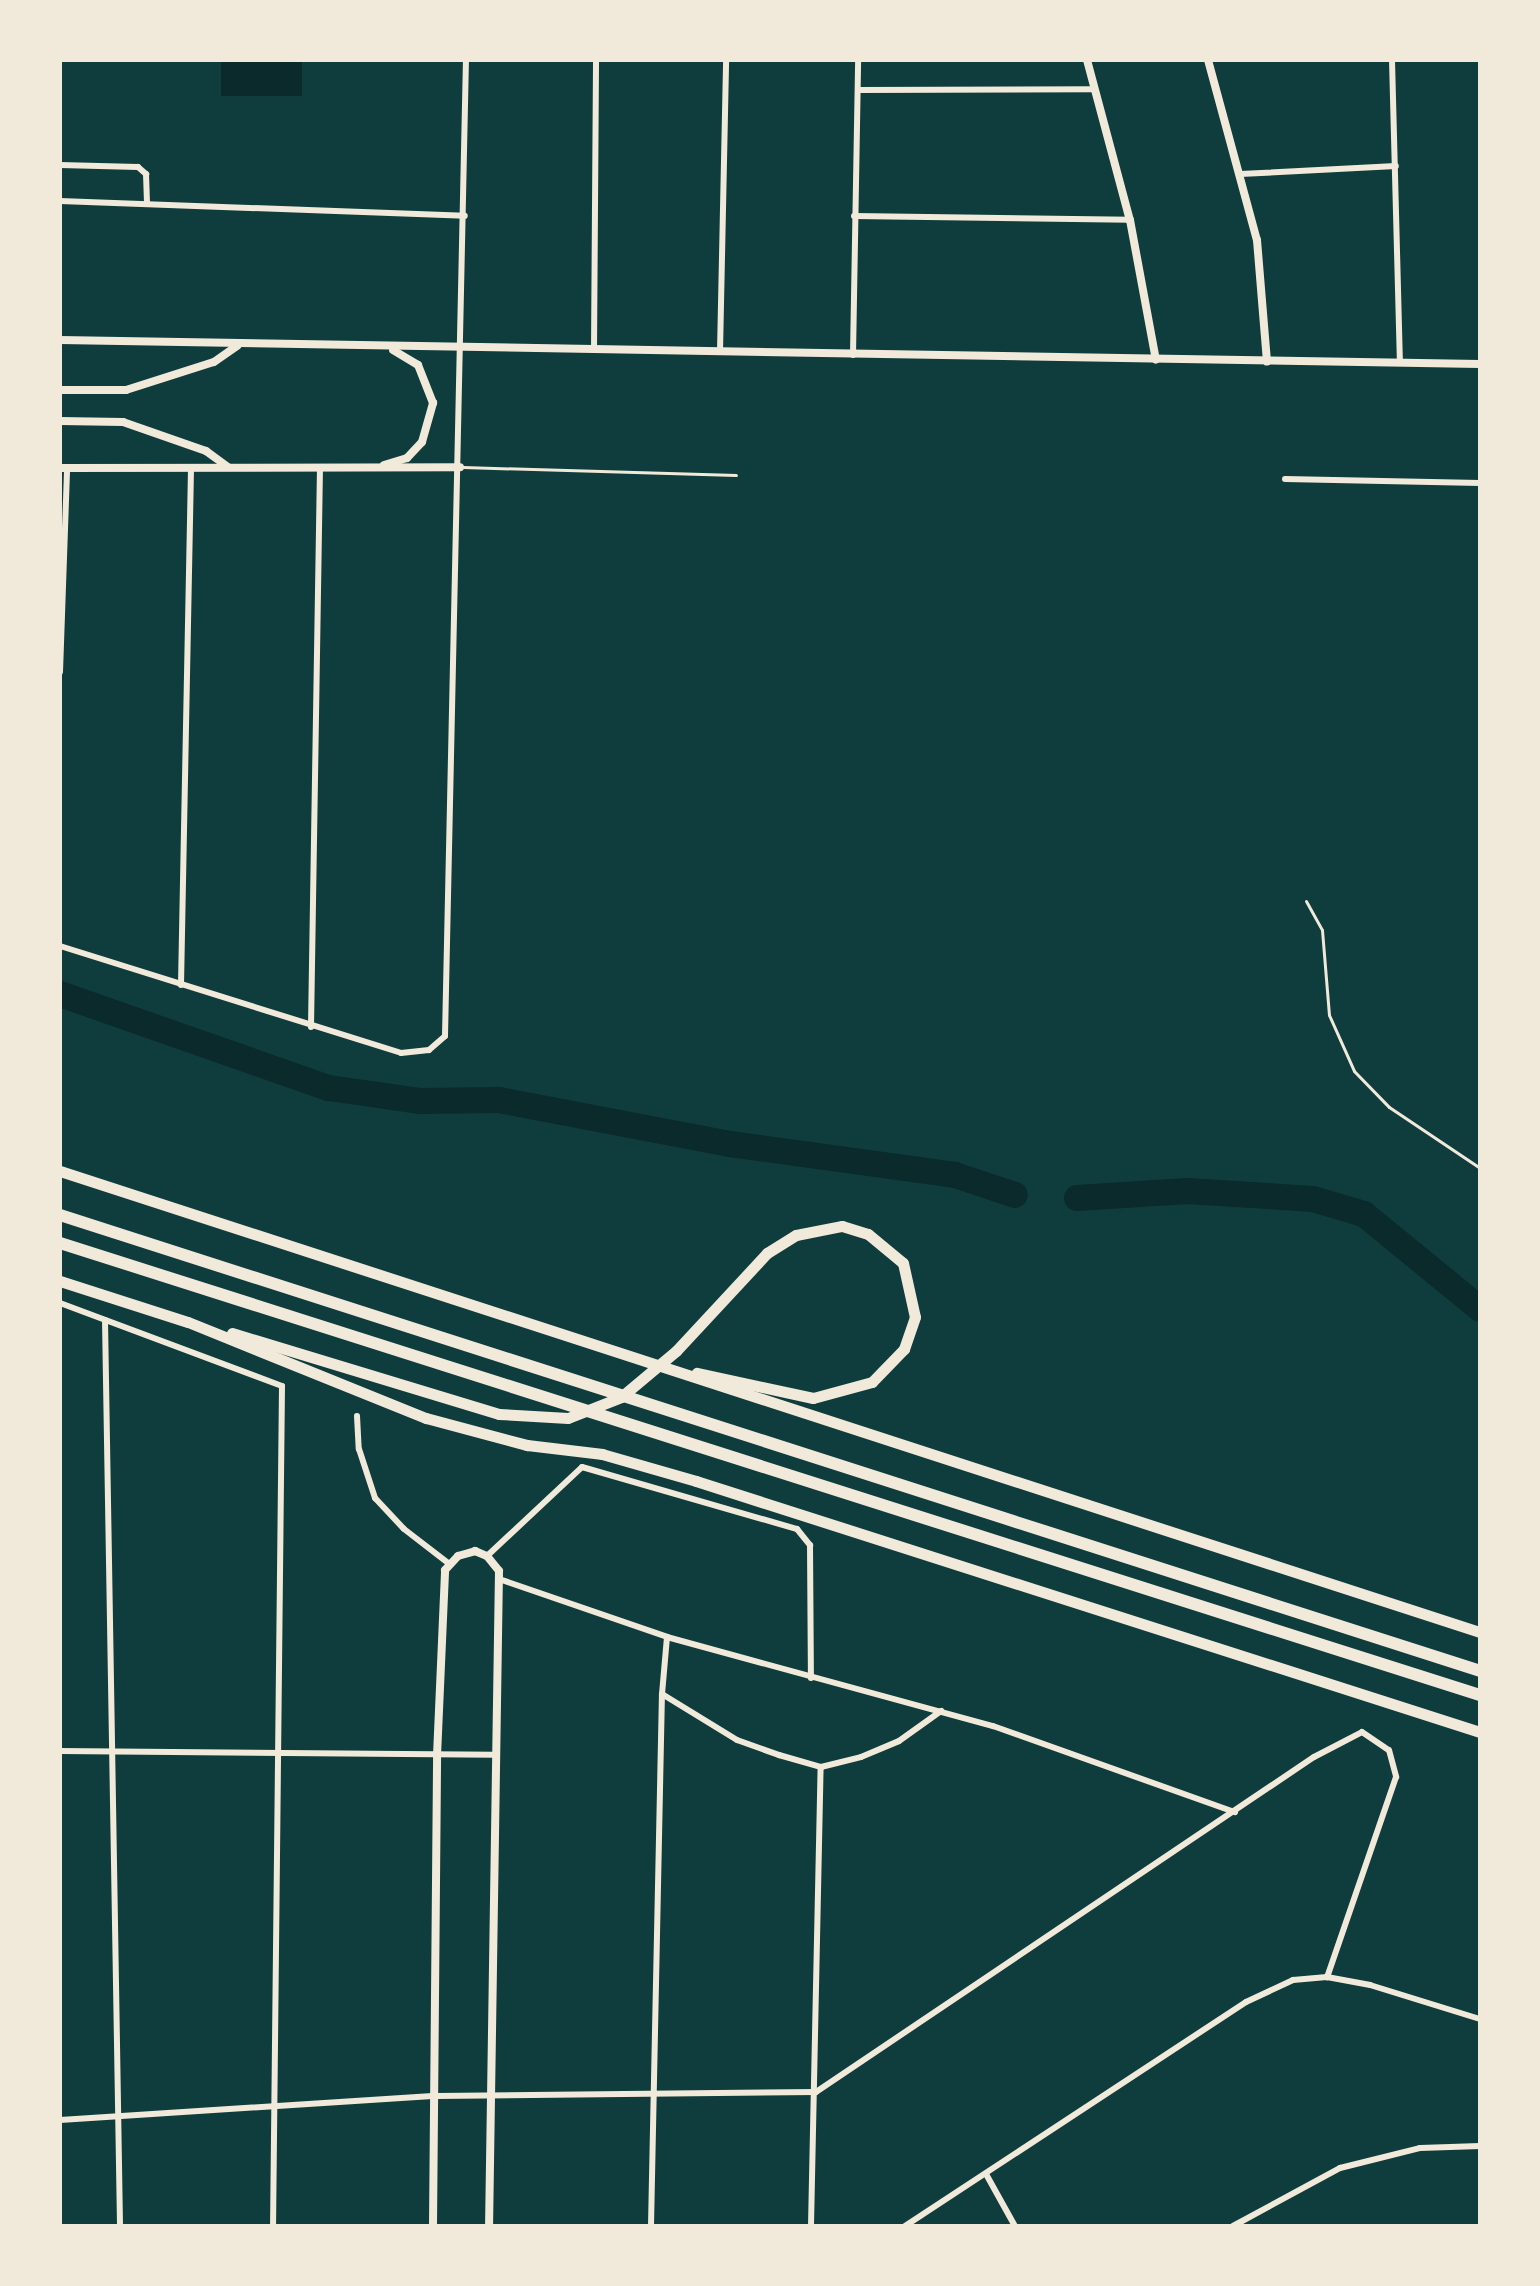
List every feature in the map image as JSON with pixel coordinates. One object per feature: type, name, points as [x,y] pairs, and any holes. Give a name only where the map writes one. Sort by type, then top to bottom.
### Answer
[{"type":"highway","points":[[60,1171],[1480,1632]]},
{"type":"highway","points":[[60,1215],[1480,1671]]},
{"type":"highway","points":[[60,1281],[188,1322],[522,1418],[583,1414],[621,1397],[676,1351],[767,1253],[819,1228],[842,1226],[868,1234],[888,1247],[903,1263],[915,1317],[892,1366],[872,1382],[835,1396],[788,1396],[670,1369]]},
{"type":"highway","points":[[60,1243],[1480,1695]]},
{"type":"highway","points":[[188,1322],[426,1418],[527,1445],[602,1454],[696,1481],[1480,1732]]},
{"type":"street","points":[[60,946],[401,1053],[429,1050],[445,1036],[449,1022],[447,839],[463,349],[466,60]]},
{"type":"street","points":[[594,350],[596,60]]},
{"type":"street","points":[[720,353],[726,60]]},
{"type":"street","points":[[853,355],[858,60]]},
{"type":"street","points":[[1087,60],[1130,220],[1156,360]]},
{"type":"street","points":[[1208,60],[1257,240],[1267,362]]},
{"type":"street","points":[[1392,60],[1400,363]]},
{"type":"street","points":[[858,90],[1094,89]]},
{"type":"street","points":[[60,165],[138,167],[146,174],[147,202]]},
{"type":"street","points":[[1240,174],[1396,166]]},
{"type":"street","points":[[60,201],[465,216]]},
{"type":"street","points":[[854,216],[1130,220]]},
{"type":"street","points":[[60,340],[1480,364]]},
{"type":"street","points":[[60,390],[126,390],[214,362],[239,345]]},
{"type":"street","points":[[368,468],[407,458],[422,442],[433,403],[418,365],[403,352],[382,346]]},
{"type":"street","points":[[60,421],[123,422],[206,451],[228,467]]},
{"type":"street","points":[[311,1027],[320,467]]},
{"type":"street","points":[[60,672],[63,468],[460,467]]},
{"type":"street","points":[[181,985],[191,468]]},
{"type":"street","points":[[1285,479],[1480,483]]},
{"type":"street","points":[[60,1303],[282,1386],[277,1754],[277,2107],[273,2226]]},
{"type":"street","points":[[105,1320],[120,2226]]},
{"type":"street","points":[[357,1416],[359,1449],[375,1498],[404,1529],[448,1563]]},
{"type":"street","points":[[487,1556],[577,1470],[593,1470],[797,1529],[810,1545],[811,1678]]},
{"type":"street","points":[[448,1563],[467,1552],[487,1556],[499,1571],[489,2226]]},
{"type":"street","points":[[433,2226],[437,1756],[448,1563]]},
{"type":"street","points":[[499,1579],[667,1637],[941,1711],[1235,1812]]},
{"type":"street","points":[[651,2226],[651,2093],[662,1694],[667,1637]]},
{"type":"street","points":[[662,1694],[737,1740],[821,1767],[899,1741],[941,1711]]},
{"type":"street","points":[[60,2120],[436,2096],[816,2092],[1314,1757],[1362,1732],[1389,1750],[1396,1777],[1327,1977]]},
{"type":"street","points":[[60,1751],[494,1755]]},
{"type":"street","points":[[811,2226],[821,1767]]},
{"type":"street","points":[[905,2226],[1267,1990],[1327,1977],[1428,2000],[1480,2019]]},
{"type":"street","points":[[1233,2226],[1340,2168],[1420,2148],[1480,2146]]},
{"type":"street","points":[[986,2174],[1015,2226]]},
{"type":"lane","points":[[460,467],[736,475]]},
{"type":"lane","points":[[1306,901],[1322,930],[1329,1015],[1354,1071],[1389,1107],[1480,1168]]},
{"type":"water","points":[[221,60],[302,60],[302,96],[221,96]]},
{"type":"waterway","points":[[60,994],[329,1088],[419,1101],[499,1100],[730,1144],[955,1175],[1015,1195]]},
{"type":"waterway","points":[[1077,1198],[1187,1191],[1313,1199],[1364,1214],[1480,1309]]}]
